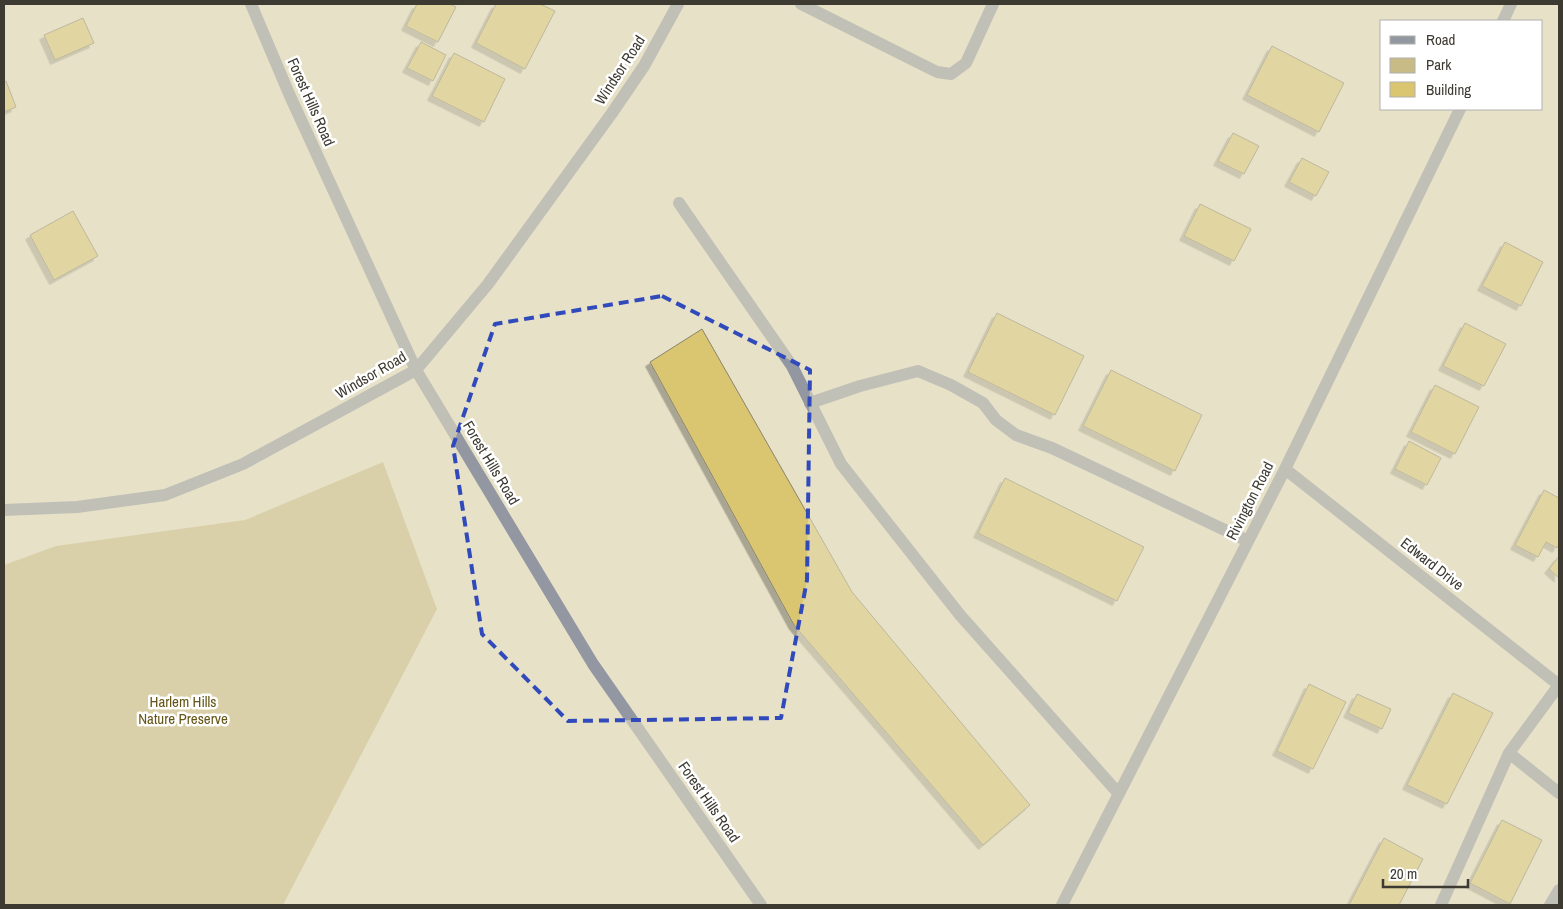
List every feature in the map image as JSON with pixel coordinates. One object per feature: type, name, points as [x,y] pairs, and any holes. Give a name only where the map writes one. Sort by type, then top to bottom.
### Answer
[{"type":"street","name":"Forest Hills Road","points":[[251,4],[290,96],[416,370],[593,664],[761,905]]},
{"type":"street","name":"Windsor Road","points":[[4,510],[77,507],[165,495],[243,464],[416,370],[488,284],[612,113],[644,66],[678,4]]},
{"type":"street","points":[[801,4],[937,72],[951,74],[966,63],[994,4]]},
{"type":"street","points":[[1503,20],[1511,4]]},
{"type":"street","name":"Rivington Road","points":[[1062,905],[1286,469],[1460,110]]},
{"type":"street","points":[[679,203],[792,366],[841,464],[960,615],[1119,794]]},
{"type":"street","points":[[810,403],[860,386],[918,371],[952,385],[983,402],[996,420],[1016,434],[1052,448],[1248,541]]},
{"type":"street","name":"Edward Drive","points":[[1286,469],[1559,685]]},
{"type":"street","points":[[1441,905],[1509,753],[1559,685]]},
{"type":"street","points":[[1509,753],[1559,793]]},
{"type":"street","points":[[1550,905],[1559,890]]},
{"type":"highlighted area","points":[[662,296],[810,370],[807,580],[781,718],[568,721],[482,634],[453,446],[495,324]]},
{"type":"green space","name":"Harlem Hills Nature Preserve","points":[[383,462],[437,609],[283,905],[4,905],[4,565],[56,546],[245,520]]},
{"type":"building","points":[[417,4],[450,4],[456,7],[438,42],[406,26]]},
{"type":"building","points":[[496,4],[540,4],[555,11],[525,69],[476,43]]},
{"type":"building","points":[[83,18],[94,43],[55,60],[44,35]]},
{"type":"building","points":[[421,42],[446,55],[433,81],[407,68]]},
{"type":"building","points":[[1272,46],[1344,83],[1319,132],[1247,95]]},
{"type":"building","points":[[454,53],[505,79],[484,122],[432,96]]},
{"type":"building","points":[[6,81],[16,107],[4,112],[4,82]]},
{"type":"building","points":[[1233,133],[1259,146],[1244,174],[1218,161]]},
{"type":"building","points":[[1302,158],[1329,172],[1316,196],[1289,182]]},
{"type":"building","points":[[1200,204],[1251,229],[1234,261],[1184,236]]},
{"type":"building","points":[[73,211],[98,256],[54,280],[30,235]]},
{"type":"building","points":[[1505,242],[1543,262],[1521,306],[1482,286]]},
{"type":"building","points":[[997,313],[1084,356],[1055,415],[968,372]]},
{"type":"building","points":[[1465,323],[1506,344],[1484,386],[1443,366]]},
{"type":"building","points":[[702,329],[852,592],[1030,805],[983,845],[794,625],[650,362]]},
{"type":"building","points":[[1111,370],[1202,415],[1175,471],[1083,426]]},
{"type":"building","points":[[1435,385],[1479,407],[1455,454],[1411,432]]},
{"type":"building","points":[[1409,441],[1441,458],[1427,485],[1395,469]]},
{"type":"building","points":[[1005,478],[1144,547],[1117,601],[978,533]]},
{"type":"building","points":[[1544,490],[1559,498],[1559,544],[1557,548],[1546,542],[1538,557],[1515,545]]},
{"type":"building","points":[[1559,556],[1559,578],[1549,569]]},
{"type":"building","points":[[1309,684],[1346,702],[1313,769],[1277,751]]},
{"type":"building","points":[[1453,693],[1493,713],[1447,804],[1407,785]]},
{"type":"building","points":[[1357,694],[1391,709],[1382,729],[1348,713]]},
{"type":"building","points":[[1502,820],[1542,840],[1510,904],[1470,883]]},
{"type":"building","points":[[1384,838],[1423,859],[1399,905],[1349,905]]}]
